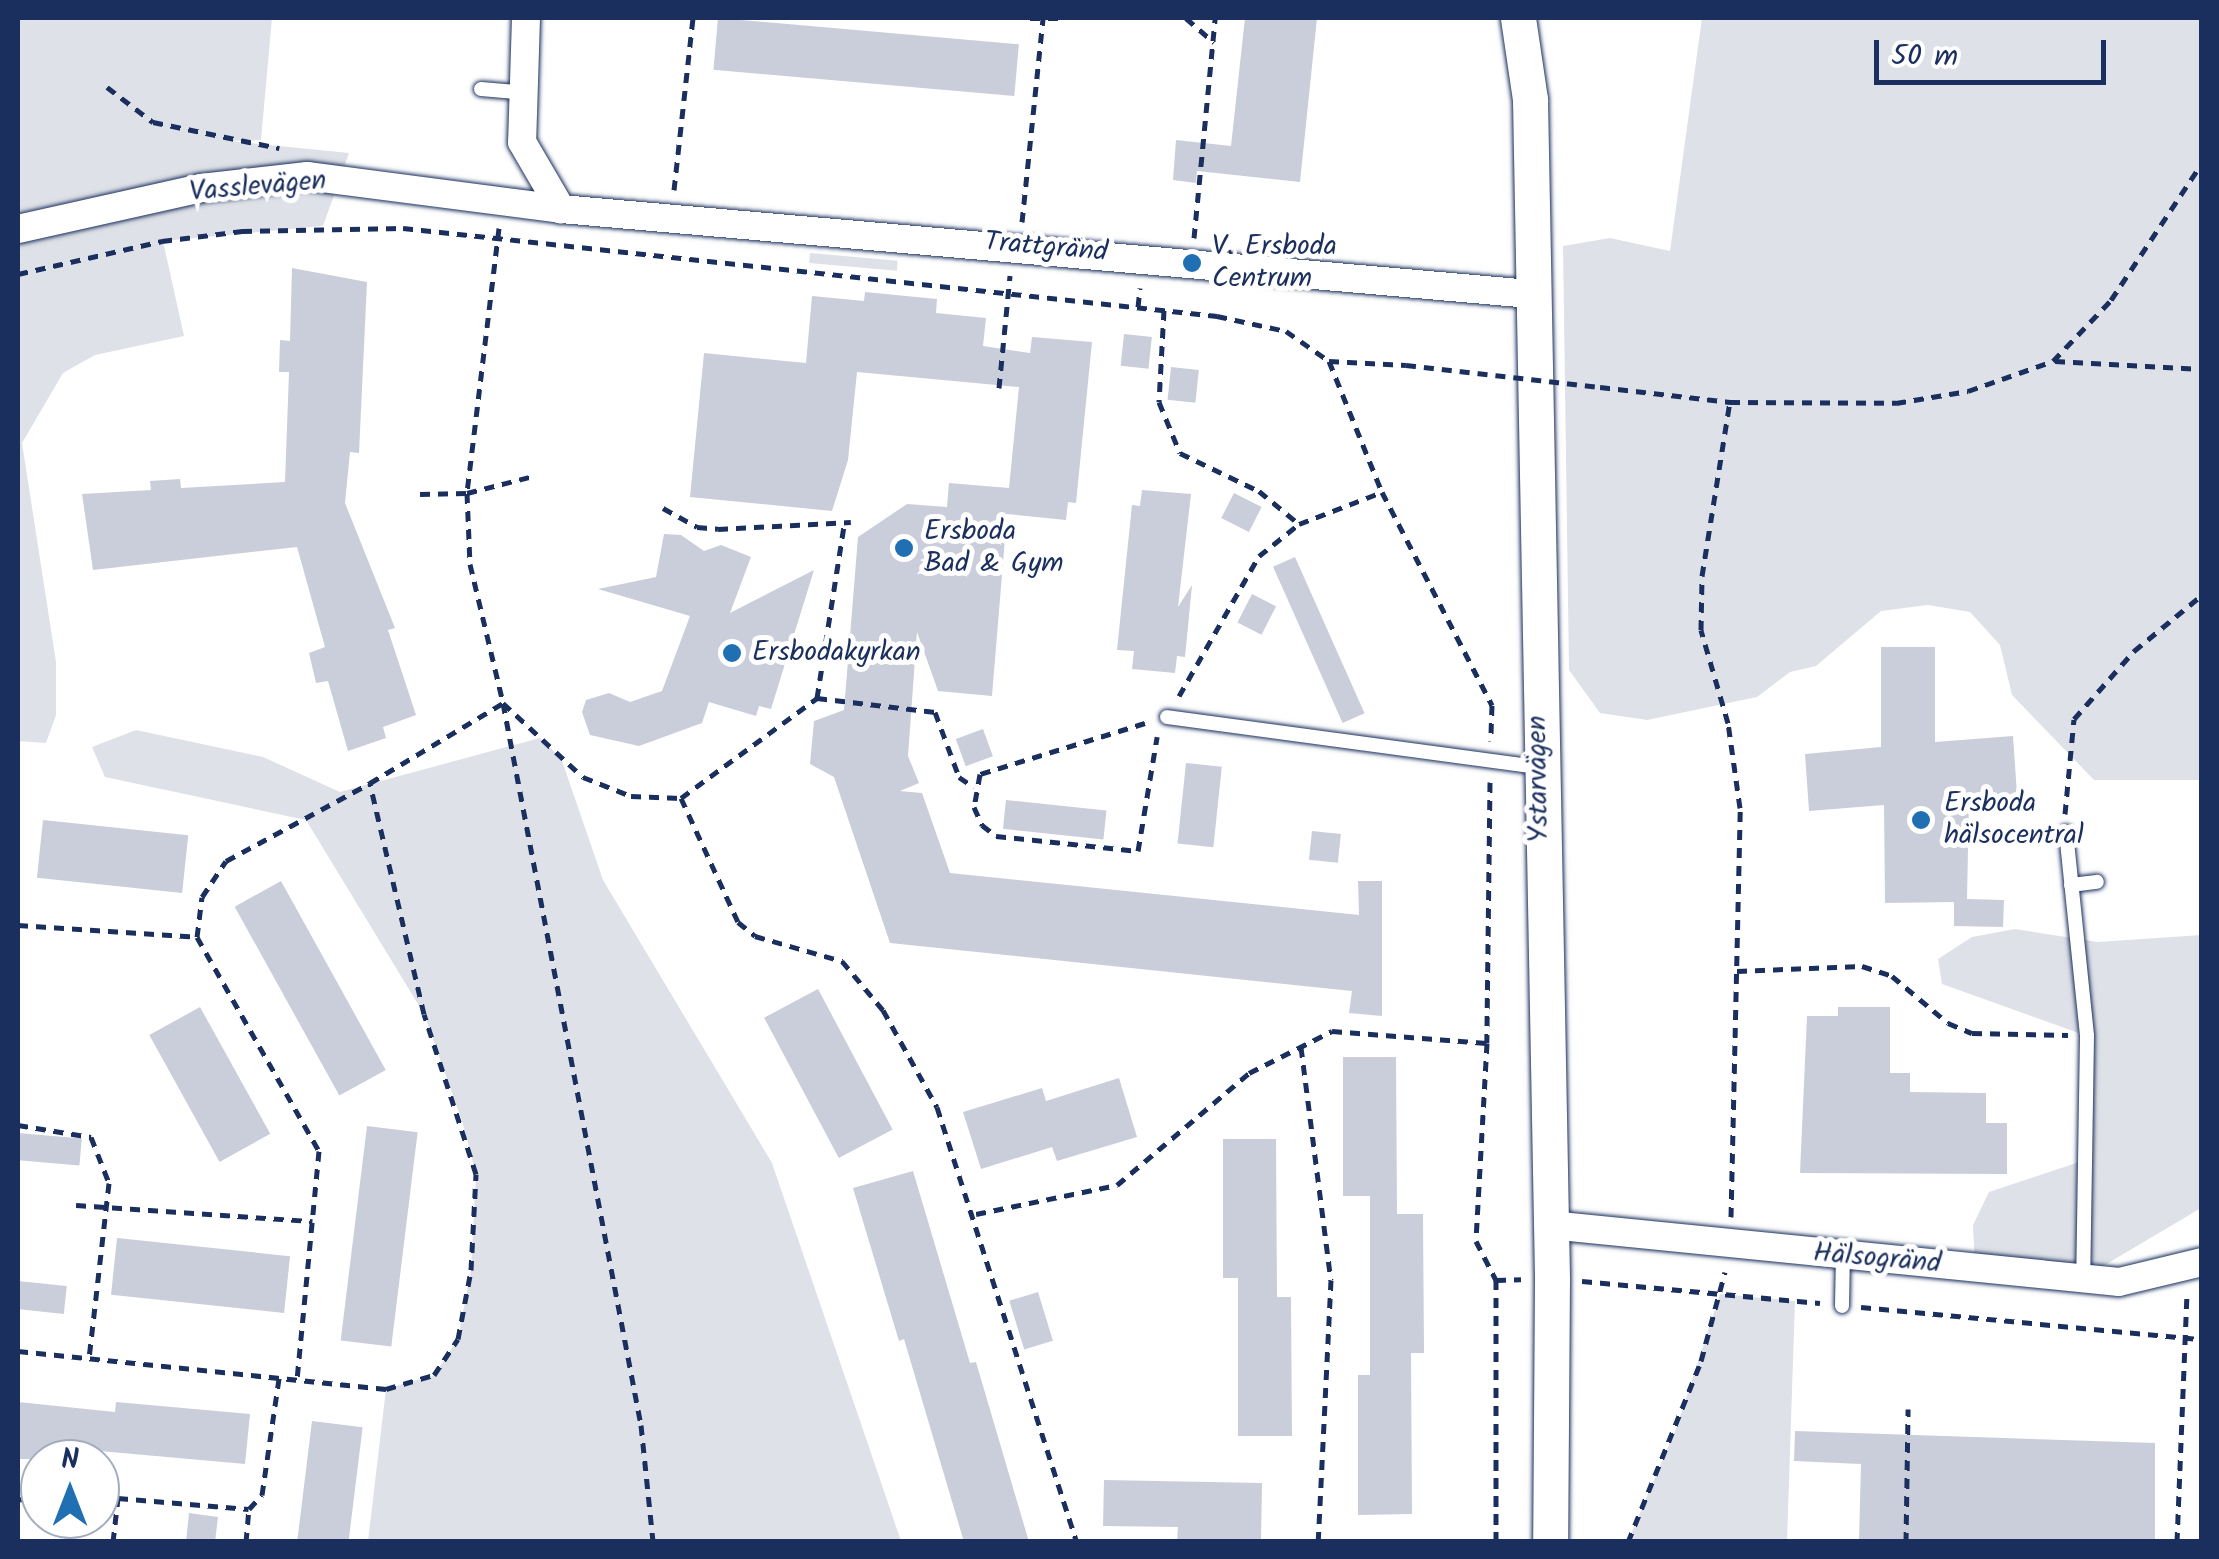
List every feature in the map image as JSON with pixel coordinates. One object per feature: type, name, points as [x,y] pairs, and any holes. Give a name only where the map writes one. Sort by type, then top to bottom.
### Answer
[{"type":"street","points":[[526,18],[519,92],[522,142],[561,209]]},
{"type":"street","name":"Ystarvägen","points":[[1518,18],[1530,98],[1538,766],[1552,1279],[1550,1542]]},
{"type":"street","name":"Vasslevägen","points":[[18,229],[201,188],[307,176],[500,201]]},
{"type":"street","name":"Trattgränd","points":[[500,201],[1530,294]]},
{"type":"street","name":"Hälsogränd","points":[[1550,1226],[2120,1282],[2194,1262]]},
{"type":"lane","points":[[481,89],[519,92]]},
{"type":"lane","points":[[1167,717],[1538,766]]},
{"type":"lane","points":[[2066,832],[2086,1036],[2084,1278]]},
{"type":"lane","points":[[2071,885],[2097,882]]},
{"type":"lane","points":[[1842,1306],[1843,1256]]},
{"type":"path","points":[[671,218],[694,18]]},
{"type":"path","points":[[1030,18],[1060,18]]},
{"type":"path","points":[[1186,18],[1214,42]]},
{"type":"path","points":[[1192,263],[1215,18]]},
{"type":"path","points":[[1020,245],[1044,19]]},
{"type":"path","points":[[2053,361],[2111,300],[2202,163]]},
{"type":"path","points":[[18,274],[162,241],[258,230],[403,228],[1253,321],[1311,345],[1329,361],[1382,492],[1492,705],[1487,1043],[1476,1241],[1496,1280],[1496,1542]]},
{"type":"path","points":[[498,240],[468,494],[470,564],[503,702],[640,1425],[653,1542]]},
{"type":"path","points":[[1138,307],[1140,288]]},
{"type":"path","points":[[999,388],[1008,293]]},
{"type":"path","points":[[1164,310],[1159,402],[1180,453],[1259,492],[1299,524]]},
{"type":"path","points":[[1329,361],[1730,402],[1896,402],[1968,391],[2053,361],[2158,362],[2202,369]]},
{"type":"path","points":[[1628,1542],[1677,1426],[1720,1294],[1730,1245],[1737,971],[1736,765],[1700,630],[1702,576],[1730,402]]},
{"type":"path","points":[[420,494],[468,494],[532,476]]},
{"type":"path","points":[[663,508],[696,527],[847,524],[817,698]]},
{"type":"path","points":[[2066,832],[2064,772],[2074,718],[2134,652],[2202,595]]},
{"type":"path","points":[[503,702],[583,778],[631,796],[680,798],[817,698],[935,712],[959,778],[974,787]]},
{"type":"path","points":[[297,1379],[320,1151],[197,938],[202,897],[226,860],[370,783],[503,702]]},
{"type":"path","points":[[18,1352],[386,1388],[434,1375],[458,1339],[470,1270],[476,1174],[424,1014],[370,783]]},
{"type":"path","points":[[680,798],[738,922],[755,936],[842,961],[875,998],[937,1107],[976,1214],[1076,1542]]},
{"type":"path","points":[[18,925],[197,938]]},
{"type":"path","points":[[1737,971],[1862,966],[1892,976],[1948,1023],[1972,1034],[2086,1036]]},
{"type":"path","points":[[976,1214],[1117,1185],[1249,1073],[1301,1045],[1359,1029],[1487,1043]]},
{"type":"path","points":[[1301,1045],[1331,1280],[1318,1542]]},
{"type":"path","points":[[18,1124],[91,1137],[110,1183],[89,1359]]},
{"type":"path","points":[[76,1205],[312,1221]]},
{"type":"path","points":[[2177,1542],[2186,1338],[2194,1262]]},
{"type":"path","points":[[1496,1280],[1552,1279],[2202,1339]]},
{"type":"path","points":[[246,1542],[249,1509],[262,1495],[279,1378]]},
{"type":"path","points":[[1906,1542],[1908,1409]]},
{"type":"path","points":[[120,1498],[249,1509]]},
{"type":"shaded area","points":[[18,18],[272,18],[261,140],[229,141],[349,153],[323,226],[163,241],[184,336],[95,355],[63,373],[22,443],[56,662],[56,715],[46,743],[18,741]]},
{"type":"shaded area","points":[[1702,18],[2201,18],[2201,780],[2094,780],[2012,695],[2000,645],[1970,612],[1928,605],[1881,611],[1816,666],[1790,672],[1757,697],[1647,720],[1600,713],[1569,670],[1563,246],[1610,238],[1670,251]]},
{"type":"shaded area","points":[[810,253],[898,261],[897,271],[809,263]]},
{"type":"shaded area","points":[[136,730],[263,757],[340,792],[540,738],[561,758],[603,880],[772,1163],[901,1541],[368,1541],[386,1389],[434,1375],[458,1339],[471,1270],[476,1174],[463,1124],[424,1014],[306,820],[105,777],[92,747]]},
{"type":"shaded area","points":[[2015,929],[2098,942],[2201,935],[2201,1208],[2083,1278],[1975,1268],[1973,1225],[1989,1192],[2085,1160],[2087,1036],[1942,984],[1938,959],[1972,937]]},
{"type":"shaded area","points":[[1720,1294],[1795,1301],[1787,1541],[1628,1541],[1677,1426]]},
{"type":"building","points":[[718,18],[1019,44],[1014,96],[713,70]]},
{"type":"building","points":[[1245,18],[1317,18],[1300,182],[1197,171],[1196,183],[1173,180],[1176,140],[1231,146]]},
{"type":"building","points":[[292,268],[367,282],[359,453],[350,452],[345,503],[395,628],[388,630],[416,715],[383,727],[386,738],[348,751],[328,681],[316,683],[309,653],[325,647],[297,547],[93,570],[82,494],[151,490],[150,481],[180,479],[181,488],[285,482],[289,372],[279,372],[280,340],[290,341]]},
{"type":"building","points":[[865,292],[937,299],[936,313],[986,318],[983,346],[1030,353],[1032,337],[1092,342],[1076,503],[1068,502],[1066,520],[1007,514],[992,696],[938,691],[917,632],[908,756],[919,783],[900,791],[922,793],[950,873],[1359,915],[1358,881],[1382,881],[1382,1016],[1349,1013],[1352,991],[890,943],[834,777],[810,764],[814,721],[844,710],[858,537],[907,504],[947,507],[949,483],[1009,488],[1019,387],[857,372],[848,460],[832,511],[690,497],[704,353],[806,363],[812,296],[864,301]]},
{"type":"building","points":[[1124,334],[1152,337],[1149,369],[1121,366]]},
{"type":"building","points":[[1171,367],[1199,370],[1195,403],[1168,400]]},
{"type":"building","points":[[1142,490],[1191,494],[1178,607],[1192,585],[1185,657],[1177,656],[1175,673],[1132,669],[1134,651],[1117,650],[1132,505],[1140,506]]},
{"type":"building","points":[[1234,493],[1262,507],[1249,532],[1221,518]]},
{"type":"building","name":"Ersbodakyrkan","points":[[664,534],[681,535],[704,551],[721,545],[751,557],[730,613],[814,570],[771,709],[759,706],[756,716],[709,702],[702,723],[639,746],[590,735],[582,712],[586,700],[609,693],[630,702],[662,691],[690,616],[598,589],[656,577]]},
{"type":"building","points":[[1295,557],[1365,713],[1343,723],[1273,567]]},
{"type":"building","points":[[1252,594],[1276,606],[1262,635],[1237,623]]},
{"type":"building","points":[[1881,647],[1935,647],[1935,742],[2013,736],[2017,794],[1969,798],[1967,899],[2004,900],[2003,927],[1954,926],[1954,902],[1885,903],[1884,805],[1809,811],[1805,754],[1881,747]]},
{"type":"building","points":[[983,729],[993,756],[966,766],[956,739]]},
{"type":"building","points":[[1186,763],[1222,767],[1213,847],[1178,844]]},
{"type":"building","points":[[1006,800],[1106,811],[1103,839],[1003,829]]},
{"type":"building","points":[[43,820],[188,835],[182,893],[37,878]]},
{"type":"building","points":[[1312,831],[1341,834],[1338,863],[1309,860]]},
{"type":"building","points":[[281,881],[386,1070],[339,1096],[235,907]]},
{"type":"building","points":[[818,989],[893,1129],[839,1158],[764,1018]]},
{"type":"building","points":[[200,1007],[270,1134],[220,1162],[149,1035]]},
{"type":"building","points":[[1838,1007],[1890,1007],[1890,1073],[1910,1073],[1910,1092],[1986,1093],[1986,1123],[2007,1123],[2007,1174],[1800,1173],[1807,1016],[1838,1016]]},
{"type":"building","points":[[1343,1057],[1396,1057],[1397,1214],[1423,1214],[1424,1353],[1411,1353],[1412,1514],[1358,1515],[1358,1375],[1370,1375],[1370,1196],[1343,1196]]},
{"type":"building","points":[[1119,1078],[1137,1137],[1057,1161],[1052,1147],[981,1169],[963,1112],[1042,1088],[1046,1101]]},
{"type":"building","points":[[367,1126],[418,1132],[391,1347],[341,1340]]},
{"type":"building","points":[[18,1133],[82,1139],[79,1165],[18,1160]]},
{"type":"building","points":[[1223,1139],[1276,1139],[1277,1297],[1291,1297],[1292,1436],[1238,1436],[1238,1278],[1223,1278]]},
{"type":"building","points":[[913,1171],[970,1363],[976,1362],[1029,1542],[964,1542],[904,1339],[899,1341],[853,1188]]},
{"type":"building","points":[[117,1238],[290,1256],[284,1313],[111,1295]]},
{"type":"building","points":[[18,1281],[67,1286],[64,1314],[18,1309]]},
{"type":"building","points":[[1038,1292],[1053,1341],[1024,1350],[1009,1301]]},
{"type":"building","points":[[18,1402],[115,1412],[116,1402],[250,1414],[245,1464],[120,1453],[120,1439],[20,1439],[18,1459]]},
{"type":"building","points":[[312,1421],[363,1427],[349,1542],[297,1542]]},
{"type":"building","points":[[1795,1431],[2155,1443],[2155,1540],[1859,1542],[1861,1464],[1794,1461]]},
{"type":"building","points":[[1104,1480],[1262,1483],[1261,1542],[1177,1542],[1178,1527],[1103,1526]]},
{"type":"building","points":[[189,1513],[218,1517],[215,1542],[186,1542]]},
{"type":"place","name":"V. Ersboda Centrum","points":[[1192,263]]},
{"type":"place","name":"Ersboda Bad & Gym","points":[[904,548]]},
{"type":"place","name":"Ersbodakyrkan","points":[[732,653]]},
{"type":"place","name":"Ersboda hälsocentral","points":[[1921,820]]}]
